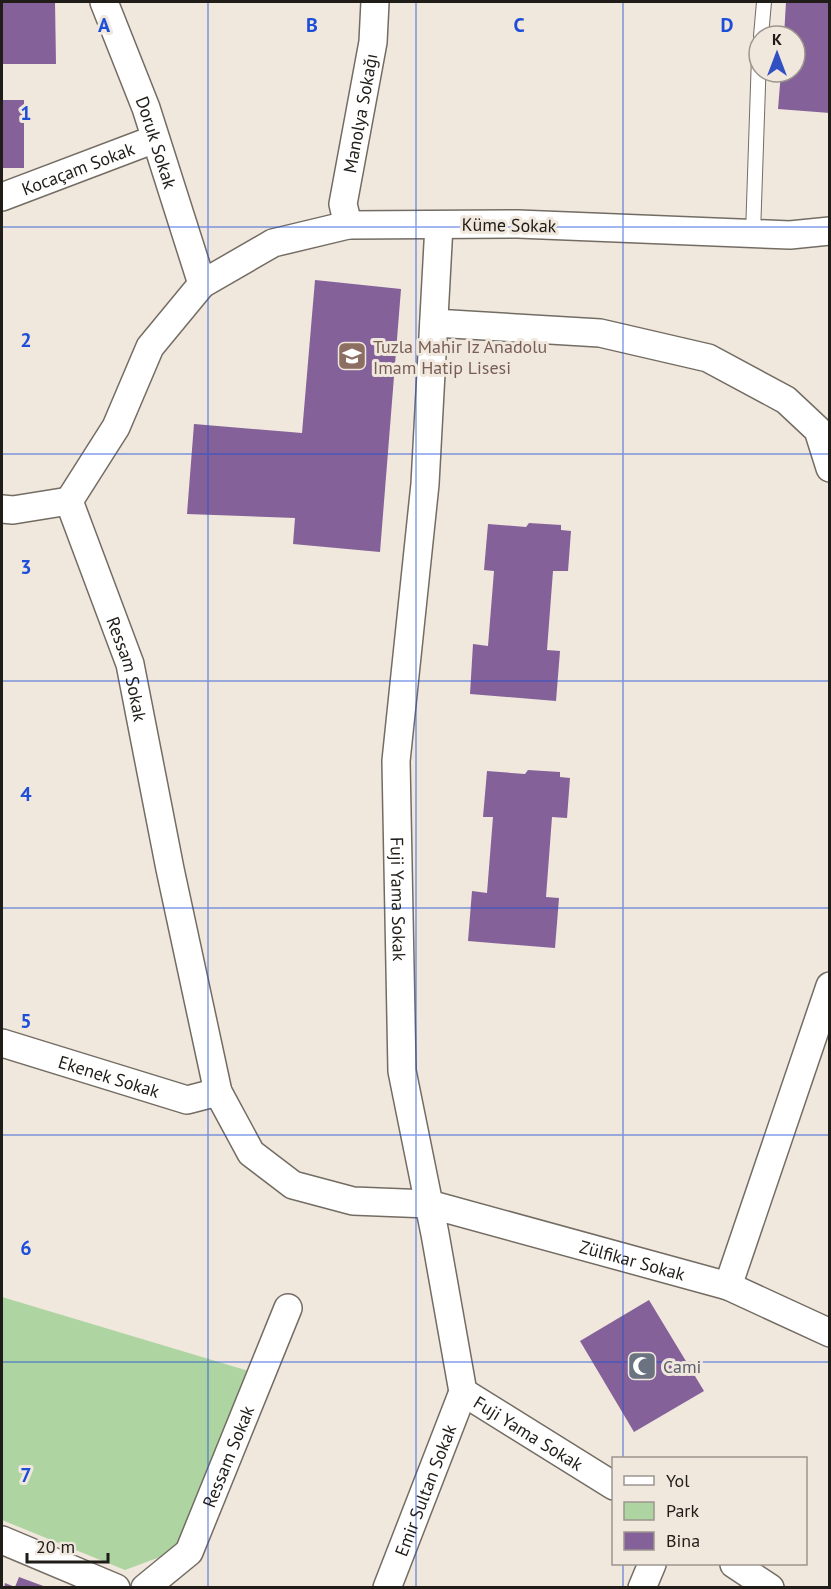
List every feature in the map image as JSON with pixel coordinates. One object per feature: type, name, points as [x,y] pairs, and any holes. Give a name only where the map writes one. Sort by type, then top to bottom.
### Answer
[{"type":"street","name":"Doruk Sokak","points":[[104,2],[146,108],[202,285]]},
{"type":"street","name":"Manolya Sokağı","points":[[348,225],[343,204],[373,42],[375,2]]},
{"type":"street","name":"Kocaçam Sokak","points":[[2,197],[155,139]]},
{"type":"street","name":"Küme Sokak","points":[[202,285],[273,243],[348,225],[518,224],[790,235],[830,231]]},
{"type":"street","name":"Fuji Yama Sokak","points":[[439,225],[425,484],[396,761],[402,1071],[463,1392],[612,1485]]},
{"type":"street","points":[[2,509],[13,510],[69,501],[116,427],[150,347],[202,285]]},
{"type":"street","points":[[434,323],[600,333],[708,358],[830,422]]},
{"type":"street","points":[[786,400],[818,430],[830,468]]},
{"type":"street","name":"Ressam Sokak","points":[[69,501],[130,664],[170,869],[218,1092],[251,1153],[293,1185],[353,1201],[429,1204]]},
{"type":"street","points":[[728,1286],[830,986]]},
{"type":"street","name":"Ekenek Sokak","points":[[2,1043],[187,1100],[218,1092]]},
{"type":"street","name":"Zülfikar Sokak","points":[[429,1204],[728,1286],[830,1333]]},
{"type":"street","name":"Ressam Sokak","points":[[145,1587],[189,1552],[288,1308]]},
{"type":"street","name":"Emir Sultan Sokak","points":[[387,1587],[463,1392]]},
{"type":"street","points":[[2,1540],[116,1587]]},
{"type":"street","points":[[642,1587],[651,1565]]},
{"type":"street","points":[[737,1565],[770,1587]]},
{"type":"lane","points":[[762,24],[764,2]]},
{"type":"lane","points":[[753,234],[758,84]]},
{"type":"green space","points":[[2,1297],[252,1372],[184,1548],[125,1570],[2,1520]]},
{"type":"building","points":[[2,2],[55,2],[56,64],[2,64]]},
{"type":"building","points":[[786,2],[830,2],[830,113],[778,109],[780,84],[807,84],[807,24],[785,24]]},
{"type":"building","points":[[2,100],[24,100],[24,168],[2,168]]},
{"type":"building","name":"Tuzla Mahir Iz Anadolu Imam Hatip Lisesi","points":[[315,280],[401,289],[380,552],[293,544],[295,518],[187,514],[194,424],[302,433]]},
{"type":"building","points":[[529,523],[561,525],[561,530],[571,531],[568,571],[553,571],[547,650],[560,651],[556,701],[470,694],[473,644],[488,646],[494,571],[484,570],[488,524],[526,527]]},
{"type":"building","points":[[528,770],[560,772],[560,777],[570,778],[567,818],[552,817],[546,897],[559,898],[555,948],[468,941],[472,891],[487,893],[493,817],[483,817],[487,771],[525,774]]},
{"type":"building","name":"Cami","points":[[649,1300],[704,1391],[634,1432],[580,1341]]},
{"type":"building","points":[[19,1577],[46,1588],[4,1588],[5,1583],[15,1587]]},
{"type":"place","name":"Tuzla Mahir Iz Anadolu Imam Hatip Lisesi","points":[[352,356]]},
{"type":"place","name":"Cami","points":[[642,1366]]}]
